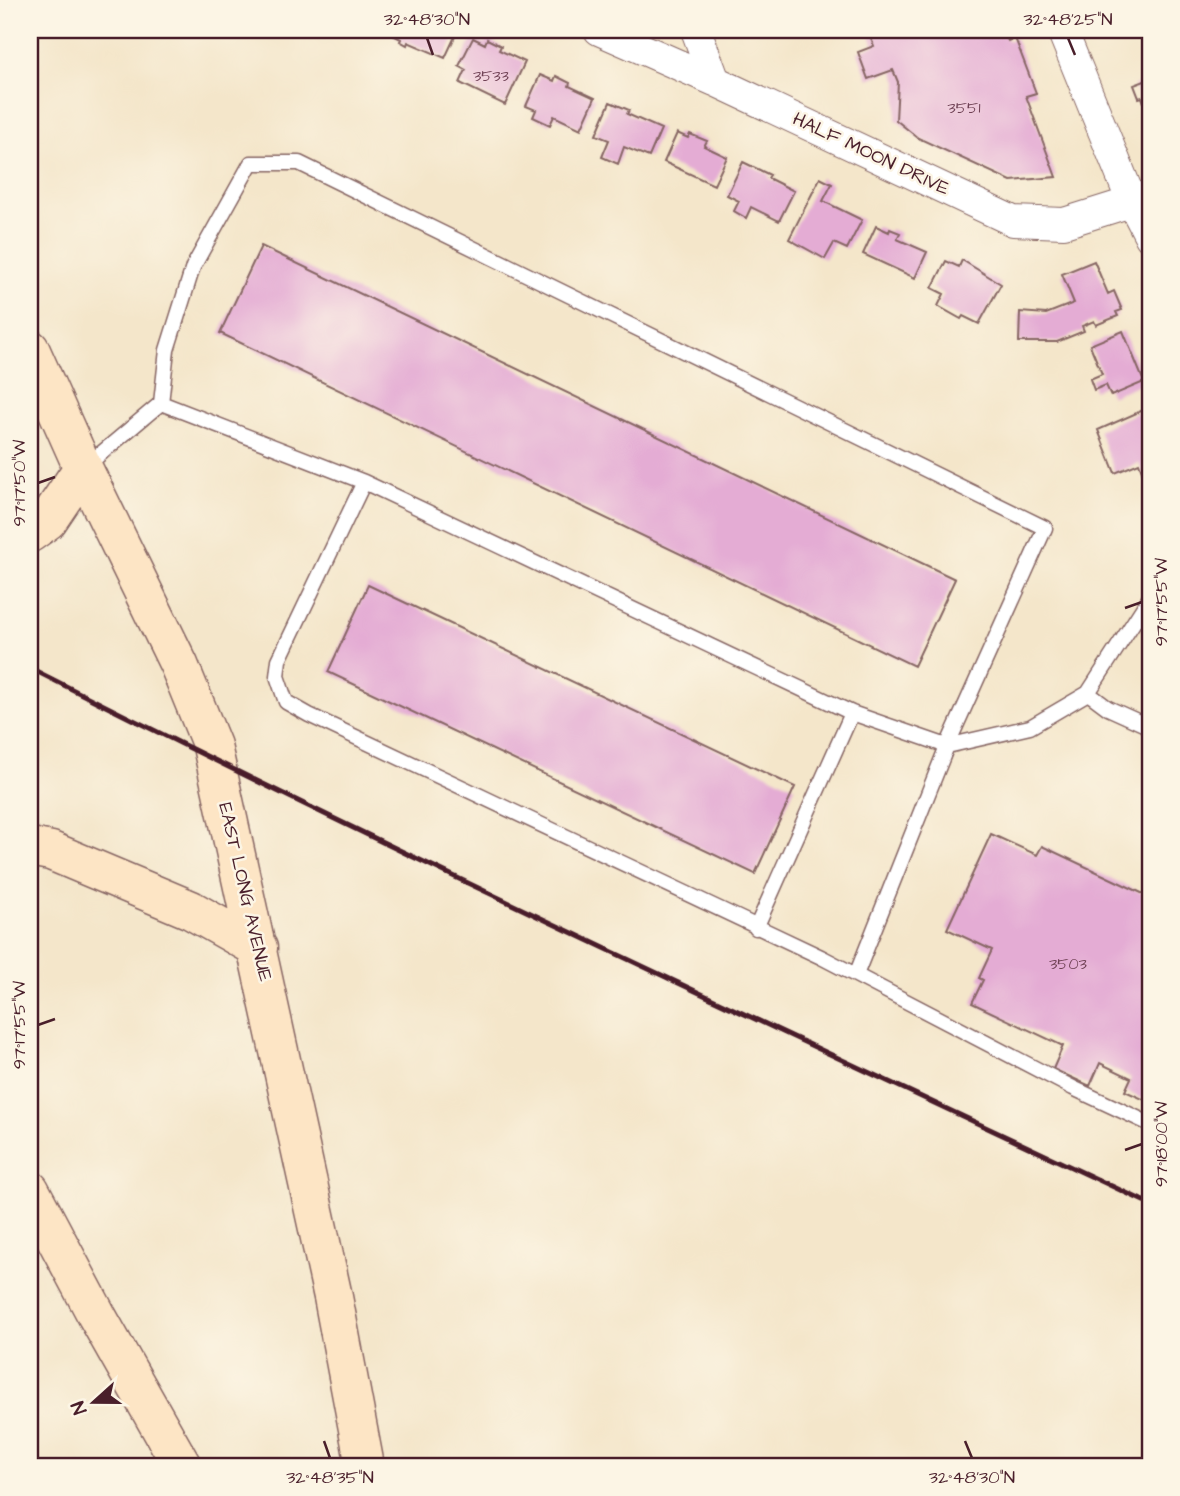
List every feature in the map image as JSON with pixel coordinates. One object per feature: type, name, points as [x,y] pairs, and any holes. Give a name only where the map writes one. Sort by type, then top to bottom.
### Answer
[{"type":"main road","name":"EAST LONG AVENUE","points":[[30,349],[83,468],[179,665],[212,746],[333,1297],[365,1466]]},
{"type":"main road","points":[[30,533],[48,520],[83,468]]},
{"type":"main road","points":[[30,846],[51,850],[191,909],[258,948]]},
{"type":"main road","points":[[30,1190],[182,1466]]},
{"type":"street","name":"HALF MOON DRIVE","points":[[599,30],[715,81],[1013,221],[1064,223],[1141,199]]},
{"type":"street","points":[[696,30],[715,81]]},
{"type":"street","points":[[1062,30],[1141,199],[1150,237]]},
{"type":"lane","points":[[83,468],[161,403],[167,349],[193,267],[251,163],[299,163],[1045,528],[947,746],[856,975]]},
{"type":"lane","points":[[161,403],[365,482],[852,713],[947,746],[1030,727],[1088,693],[1150,597]]},
{"type":"lane","points":[[365,482],[279,660],[278,676],[286,702],[856,975],[1073,1088],[1150,1124]]},
{"type":"lane","points":[[1088,693],[1108,708],[1150,727]]},
{"type":"lane","points":[[755,928],[852,713]]},
{"type":"building","points":[[396,30],[458,30],[445,58],[400,41],[401,39],[393,35]]},
{"type":"building","points":[[868,30],[1003,30],[1008,41],[1015,38],[1036,93],[1026,96],[1056,177],[1011,181],[918,138],[896,120],[898,82],[893,70],[868,79],[858,52],[874,46]]},
{"type":"building","points":[[473,38],[485,44],[487,39],[501,46],[499,50],[525,62],[505,105],[460,83],[466,70],[459,66]]},
{"type":"building","points":[[540,75],[554,81],[556,76],[570,83],[569,86],[595,98],[581,129],[554,116],[550,125],[533,117],[536,110],[526,106]]},
{"type":"building","points":[[1150,79],[1150,120],[1142,97],[1139,98],[1134,85]]},
{"type":"building","points":[[610,102],[629,110],[627,114],[661,129],[649,157],[624,147],[618,164],[602,157],[609,140],[596,135]]},
{"type":"building","points":[[677,133],[688,138],[690,134],[707,141],[704,146],[727,157],[714,185],[664,162]]},
{"type":"building","points":[[743,162],[794,191],[779,221],[751,207],[746,218],[734,211],[739,201],[727,195]]},
{"type":"building","points":[[820,178],[832,184],[823,201],[862,220],[847,249],[834,243],[825,259],[789,239]]},
{"type":"building","points":[[876,226],[889,232],[890,229],[900,233],[897,239],[927,252],[915,278],[863,254]]},
{"type":"building","points":[[261,246],[955,579],[914,666],[220,333]]},
{"type":"building","points":[[962,260],[1001,284],[979,324],[963,316],[961,319],[938,306],[944,294],[932,288],[946,261],[959,267]]},
{"type":"building","points":[[1094,261],[1108,294],[1114,291],[1122,310],[1116,312],[1118,316],[1096,325],[1094,321],[1082,326],[1084,331],[1057,342],[1019,342],[1020,312],[1046,314],[1074,303],[1062,274]]},
{"type":"building","points":[[1123,331],[1144,382],[1111,396],[1106,385],[1094,390],[1090,379],[1102,374],[1090,345]]},
{"type":"building","points":[[1150,407],[1150,474],[1144,476],[1139,463],[1115,473],[1098,430]]},
{"type":"building","points":[[368,585],[795,787],[755,874],[328,672]]},
{"type":"building","points":[[991,834],[1037,855],[1042,846],[1150,897],[1150,1094],[1147,1101],[1125,1091],[1131,1078],[1100,1063],[1090,1086],[1053,1069],[1063,1046],[972,1003],[983,980],[979,978],[992,950],[947,929]]},
{"type":"railway","points":[[30,668],[448,873],[1150,1204]]}]
